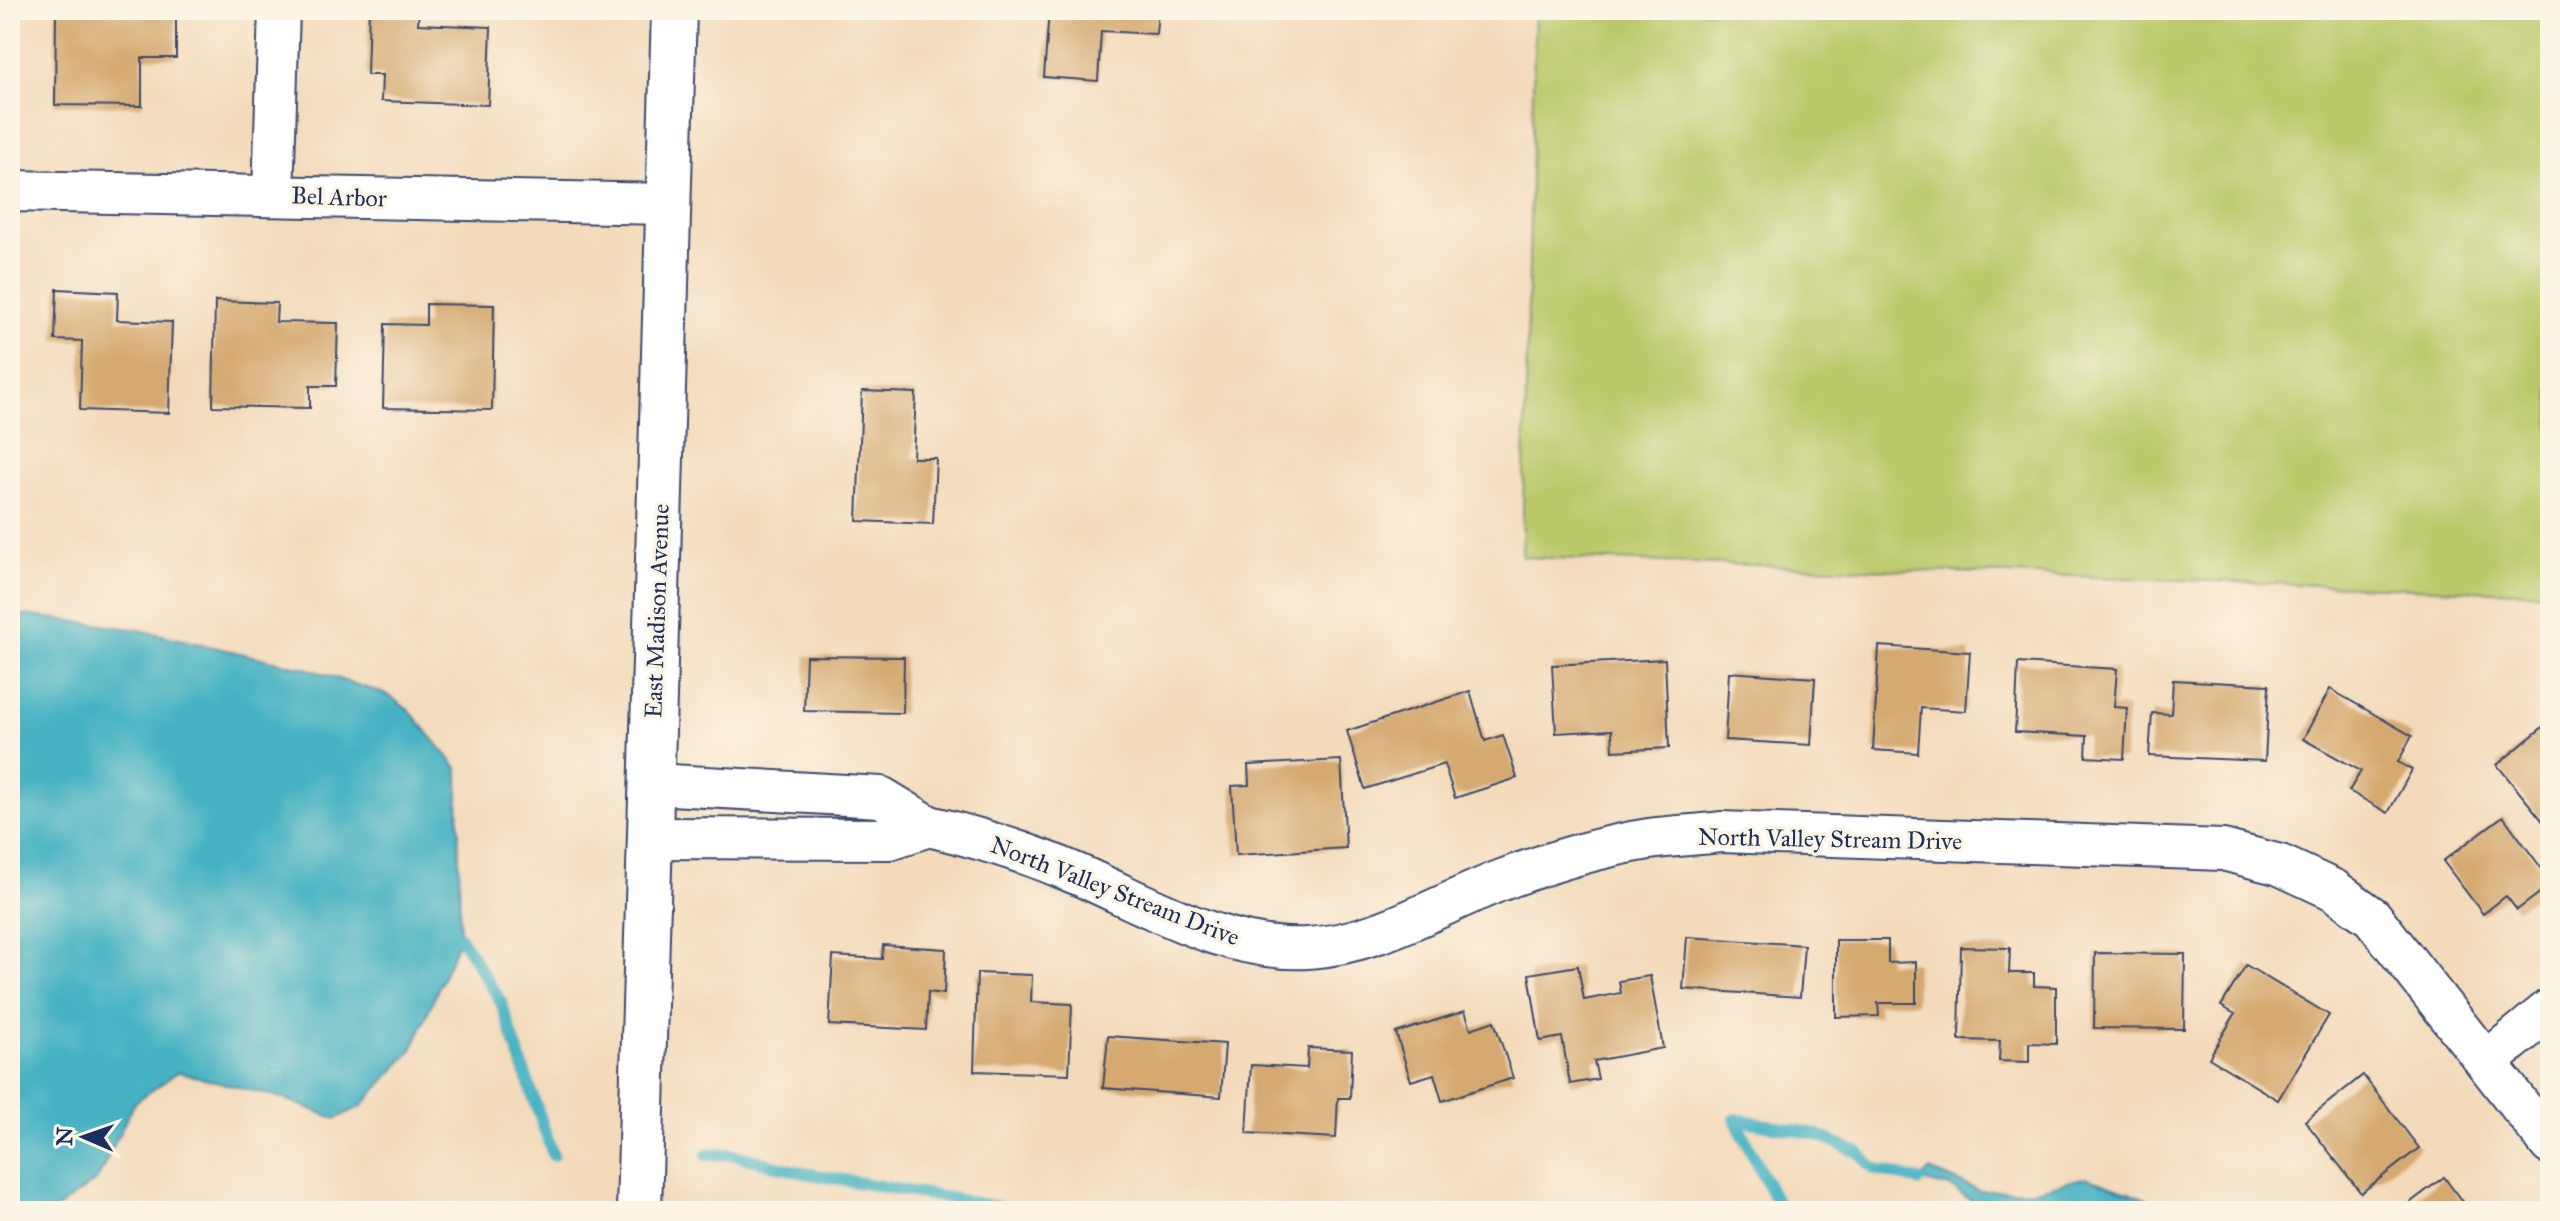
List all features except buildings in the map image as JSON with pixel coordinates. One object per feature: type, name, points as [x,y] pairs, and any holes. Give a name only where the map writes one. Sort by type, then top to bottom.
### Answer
[{"type":"street","points":[[273,195],[279,10]]},
{"type":"street","name":"East Madison Avenue","points":[[639,1211],[674,10]]},
{"type":"street","name":"Bel Arbor","points":[[10,191],[669,204]]},
{"type":"street","name":"North Valley Stream Drive","points":[[653,784],[881,797],[929,826],[978,838],[1075,873],[1202,930],[1252,944],[1307,948],[1343,943],[1389,929],[1545,864],[1648,839],[1721,832],[2223,850],[2280,865],[2334,890],[2372,917],[2550,1144]]},
{"type":"street","points":[[651,838],[890,839],[929,826]]},
{"type":"street","points":[[2486,1062],[2550,1009]]},
{"type":"green space","points":[[1535,10],[2550,10],[2550,593],[1522,557]]},
{"type":"water","points":[[10,613],[140,630],[309,669],[388,695],[410,711],[458,769],[460,937],[412,1050],[362,1106],[336,1119],[282,1098],[178,1072],[134,1103],[97,1180],[53,1211],[10,1211]]},
{"type":"water","points":[[1930,1170],[1980,1191],[2035,1190],[2086,1177],[2182,1211],[2139,1211],[2093,1205],[1999,1208],[1978,1205],[1949,1186],[1919,1181]]},
{"type":"waterway","points":[[460,937],[501,1002],[553,1155]]},
{"type":"waterway","points":[[1781,1211],[1735,1119],[1816,1134],[1859,1153],[1874,1169],[1919,1181]]},
{"type":"waterway","points":[[707,1155],[731,1154],[804,1173],[999,1207],[1000,1211]]}]
